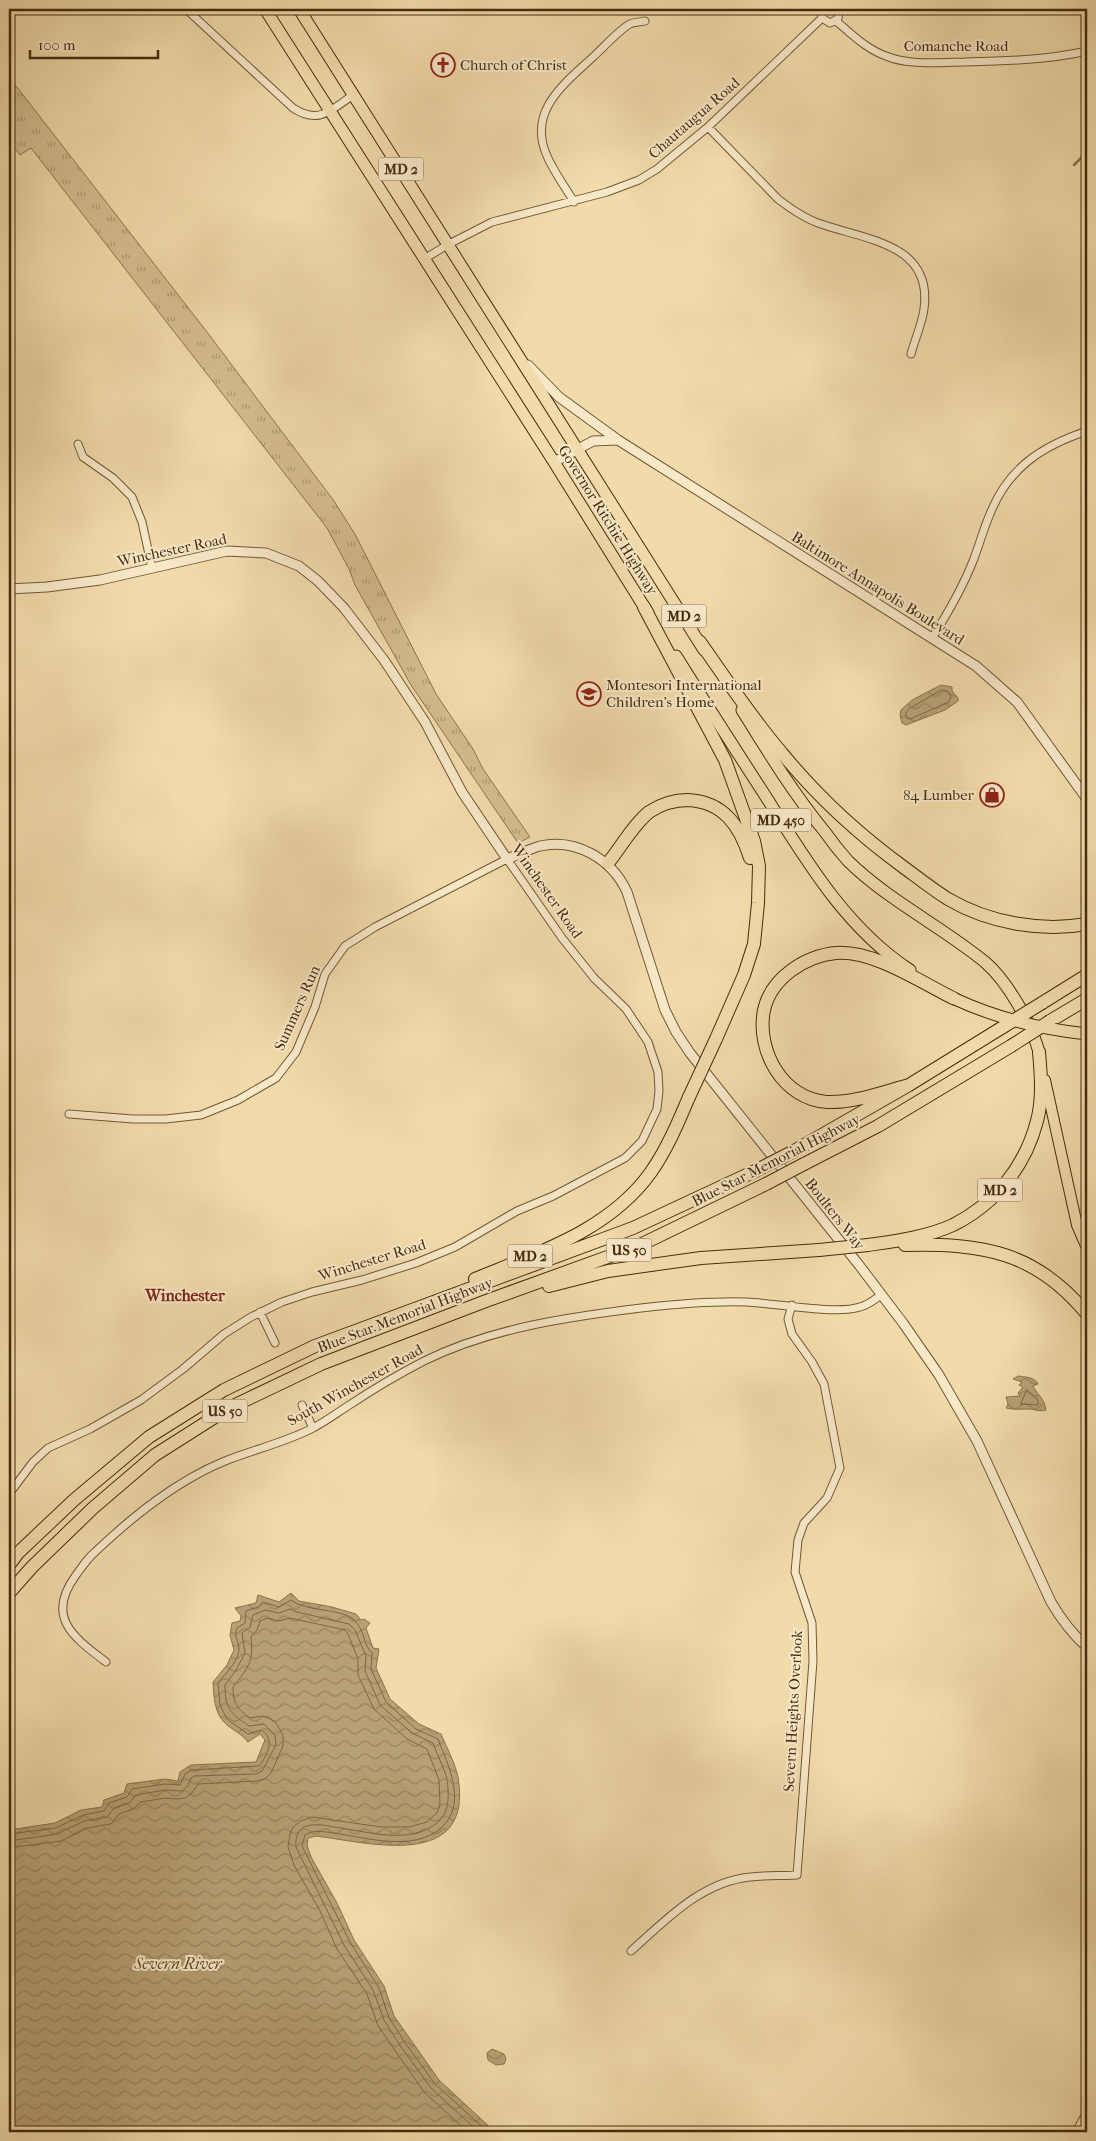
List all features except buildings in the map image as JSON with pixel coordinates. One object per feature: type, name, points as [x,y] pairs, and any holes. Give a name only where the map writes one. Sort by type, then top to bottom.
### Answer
[{"type":"highway","name":"Governor Ritchie Highway","points":[[264,9],[818,879],[854,921],[895,961],[955,999],[983,1012],[1005,1019],[1087,1034]]},
{"type":"highway","name":"Governor Ritchie Highway","points":[[299,9],[518,353],[788,785],[847,859],[875,886],[986,963],[1016,1000],[1039,1052]]},
{"type":"highway","points":[[644,607],[725,760],[754,841],[759,866],[758,903]]},
{"type":"highway","points":[[700,642],[762,729],[804,779],[854,827],[910,872],[948,899],[983,915],[1021,924],[1050,928],[1087,924]]},
{"type":"highway","points":[[608,863],[648,814],[661,805],[677,800],[704,801],[716,806],[734,824],[745,843],[752,863],[758,903]]},
{"type":"highway","name":"MD 2","points":[[316,1346],[565,1242],[596,1223],[627,1199],[650,1172],[668,1143],[716,1039],[744,975],[754,944],[758,903]]},
{"type":"highway","points":[[909,1086],[849,1100],[827,1102],[806,1097],[788,1086],[775,1070],[767,1052],[763,1032],[764,1010],[774,988],[793,968],[812,958],[837,953],[862,956],[884,964],[955,999]]},
{"type":"highway","name":"Blue Star Memorial Highway","points":[[9,1565],[18,1553],[74,1500],[149,1437],[224,1390],[316,1346],[633,1228],[756,1171],[909,1086],[1087,976]]},
{"type":"highway","name":"Blue Star Memorial Highway","points":[[9,1593],[32,1567],[93,1508],[155,1455],[229,1408],[321,1364],[638,1246],[766,1184],[878,1126],[1087,998]]},
{"type":"highway","name":"MD 2","points":[[486,1301],[608,1271],[701,1258],[868,1245],[903,1240],[952,1225],[977,1210],[995,1196],[1022,1160],[1037,1120],[1041,1077],[1039,1052]]},
{"type":"highway","points":[[868,1245],[941,1244],[990,1250],[1011,1257],[1047,1276],[1071,1295],[1087,1314]]},
{"type":"main road","name":"Governor Ritchie Highway","points":[[1039,1052],[1077,1226],[1087,1248]]},
{"type":"street","points":[[186,9],[293,108],[303,114],[315,117],[330,111],[353,95]]},
{"type":"street","points":[[822,9],[822,18],[826,22],[836,21],[840,16],[839,9]]},
{"type":"street","name":"Chautaugua Road","points":[[424,258],[492,222],[574,202],[638,180],[676,156],[708,128],[822,18]]},
{"type":"street","points":[[574,202],[547,155],[542,140],[542,123],[546,109],[564,83],[630,24],[645,21]]},
{"type":"street","name":"Comanche Road","points":[[836,21],[874,52],[901,61],[1029,60],[1087,51]]},
{"type":"street","points":[[708,128],[778,199],[791,209],[819,224],[887,244],[912,261],[921,274],[925,299],[924,311],[910,354]]},
{"type":"street","name":"Baltimore Annapolis Boulevard","points":[[518,353],[559,397],[618,440],[976,666],[1016,702],[1087,799]]},
{"type":"street","points":[[932,638],[954,603],[974,560],[992,509],[1011,478],[1041,451],[1060,441],[1087,432]]},
{"type":"street","points":[[554,462],[593,441],[618,440]]},
{"type":"street","points":[[78,444],[83,457],[113,478],[132,497],[142,522],[152,568]]},
{"type":"street","name":"Winchester Road","points":[[9,589],[67,585],[227,551],[260,552],[278,557],[299,566],[309,573],[344,608],[401,684],[425,722],[462,792],[562,938],[594,978],[626,1009],[648,1042],[658,1072],[659,1092],[657,1109],[642,1140],[625,1158],[553,1196],[517,1211],[455,1248],[371,1277],[312,1292],[260,1312],[224,1334],[183,1369],[141,1400],[90,1429],[48,1448],[33,1462],[9,1494]]},
{"type":"street","name":"Boulters Way","points":[[507,859],[531,849],[556,845],[580,849],[608,863],[619,876],[628,892],[665,1010],[676,1032],[690,1053],[881,1295],[918,1345],[963,1415],[1061,1620],[1087,1647]]},
{"type":"street","name":"Summers Run","points":[[69,1114],[133,1119],[166,1119],[202,1115],[238,1100],[276,1078],[296,1052],[315,1007],[325,974],[345,946],[375,927],[507,859]]},
{"type":"street","name":"South Winchester Road","points":[[106,1662],[82,1644],[67,1624],[61,1610],[67,1587],[88,1558],[120,1528],[153,1502],[192,1479],[223,1462],[313,1428],[391,1378],[427,1360],[475,1342],[540,1323],[636,1309],[699,1302],[792,1306],[828,1310],[857,1308],[870,1303],[881,1295]]},
{"type":"street","name":"Severn Heights Overlook","points":[[631,1951],[688,1900],[721,1884],[749,1877],[797,1875],[813,1661],[812,1623],[795,1572],[798,1540],[804,1523],[827,1498],[840,1468],[824,1384],[812,1362],[792,1334],[788,1319],[792,1306]]},
{"type":"street","points":[[260,1312],[275,1343]]},
{"type":"street","points":[[302,1405],[313,1428]]},
{"type":"street","points":[[1076,2132],[1087,2112]]},
{"type":"green space","points":[[9,77],[207,332],[334,501],[356,536],[436,694],[473,749],[483,769],[530,837],[518,843],[411,685],[355,585],[349,569],[327,528],[31,148],[20,155],[9,140]]},
{"type":"water","points":[[941,685],[952,687],[952,691],[958,698],[958,701],[945,710],[906,725],[902,723],[901,710],[912,700]]},
{"type":"water","points":[[1018,1376],[1030,1378],[1037,1382],[1038,1384],[1033,1386],[1042,1399],[1046,1410],[1006,1408],[1008,1404],[1006,1397],[1020,1396],[1018,1393],[1023,1387],[1019,1385],[1022,1382],[1013,1379]]},
{"type":"water","name":"Severn River","points":[[291,1593],[299,1601],[356,1614],[361,1620],[364,1619],[370,1623],[366,1628],[373,1648],[379,1649],[376,1668],[390,1699],[419,1724],[441,1734],[453,1761],[458,1777],[459,1807],[450,1827],[434,1839],[413,1844],[389,1845],[316,1836],[308,1838],[307,1845],[311,1857],[337,1903],[354,1940],[384,1986],[394,2016],[439,2080],[495,2132],[9,2132],[9,1830],[55,1823],[81,1810],[102,1807],[104,1800],[124,1793],[127,1784],[165,1779],[178,1781],[180,1772],[191,1765],[256,1762],[265,1740],[260,1734],[248,1742],[222,1720],[215,1705],[213,1682],[227,1665],[234,1650],[230,1635],[232,1623],[240,1621],[241,1616],[235,1608],[256,1603],[258,1595],[279,1602]]},
{"type":"water","points":[[492,2049],[504,2054],[506,2059],[504,2064],[496,2065],[488,2060],[487,2053]]},
{"type":"waterway","points":[[1074,165],[1087,152]]},
{"type":"place","name":"Church of Christ","points":[[443,65]]},
{"type":"place","name":"Montesori International Children's Home","points":[[589,694]]},
{"type":"place","name":"84 Lumber","points":[[992,795]]},
{"type":"district","name":"Winchester","points":[[185,1295]]}]
